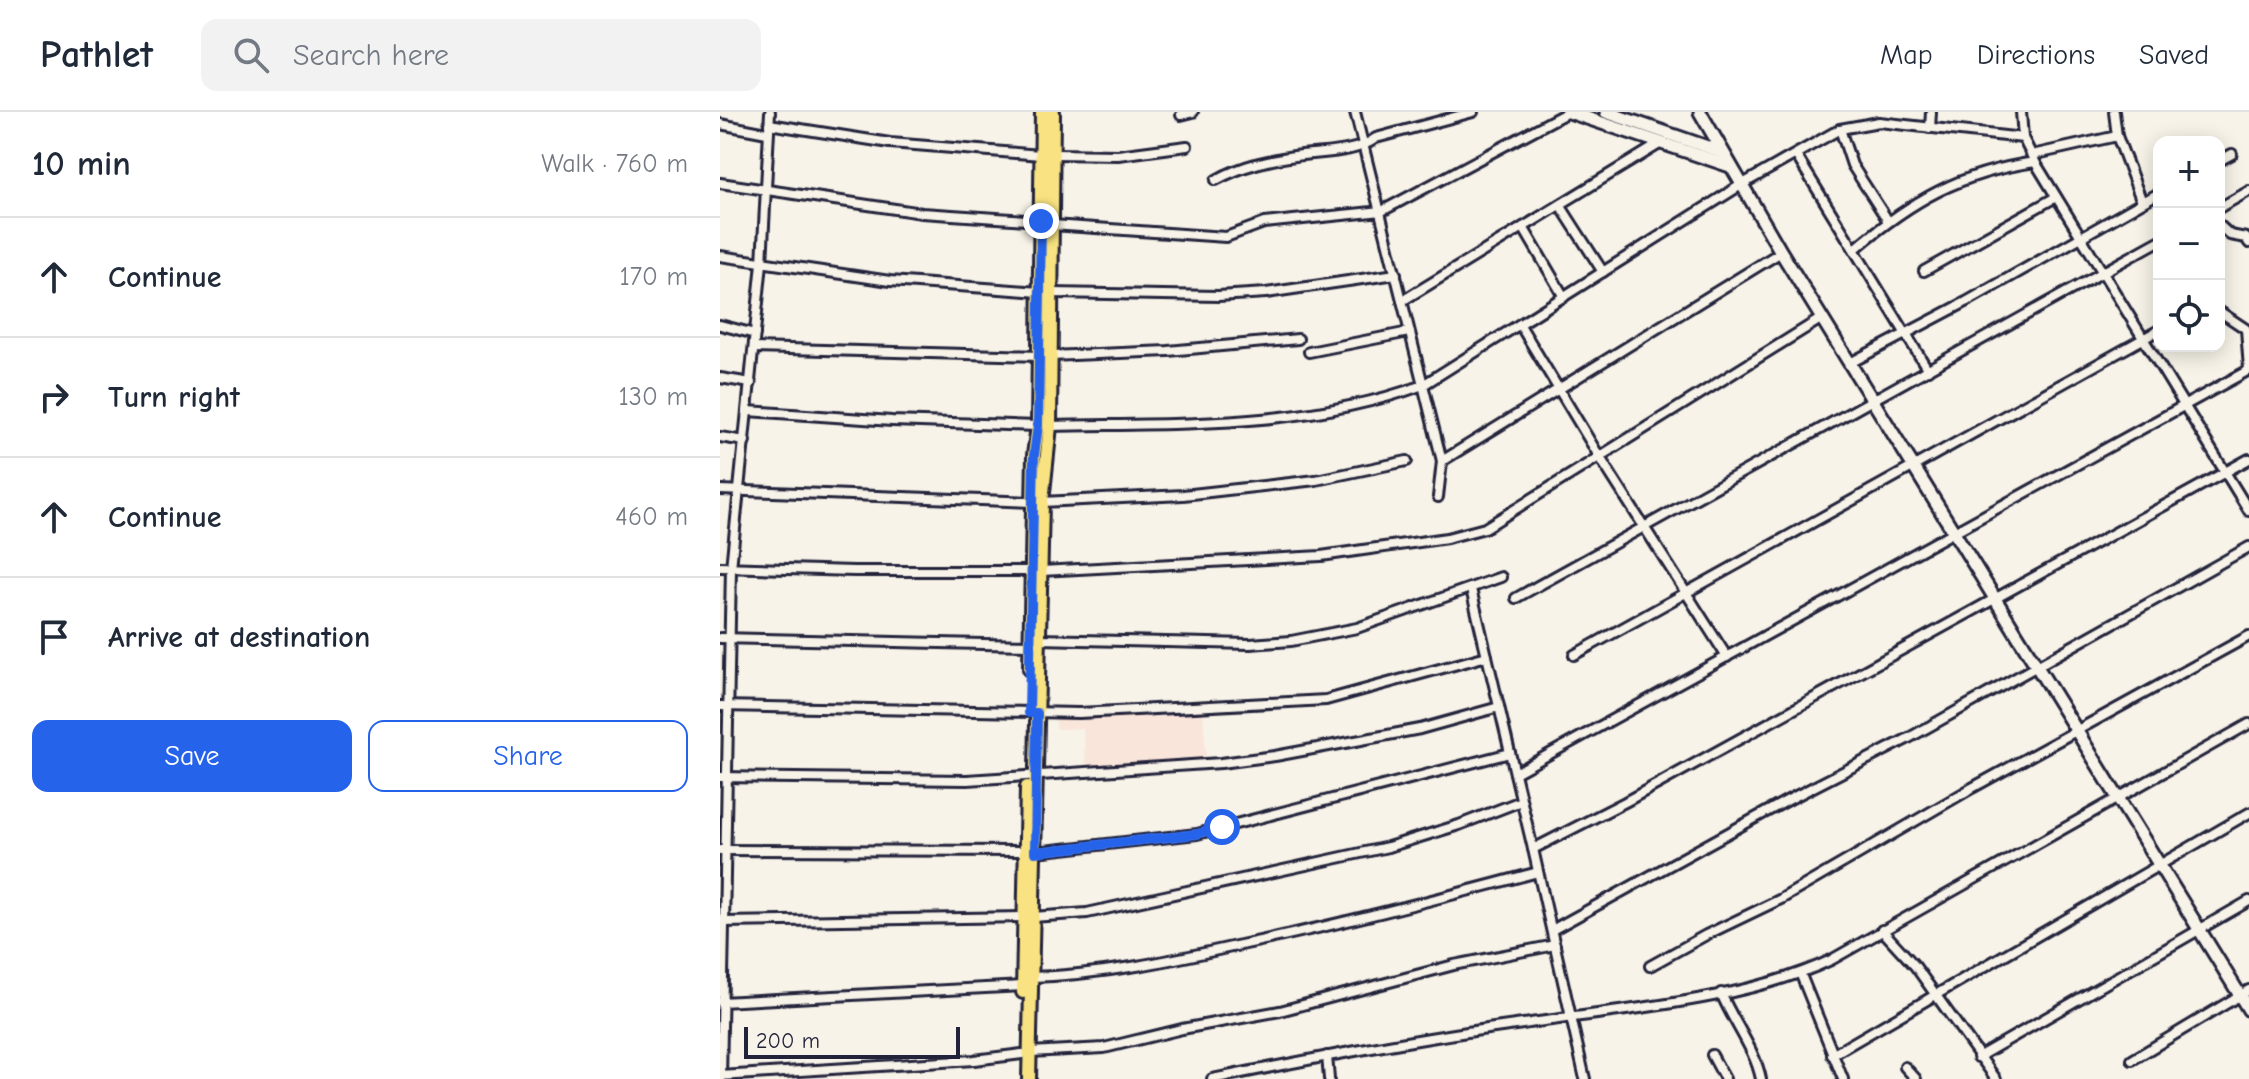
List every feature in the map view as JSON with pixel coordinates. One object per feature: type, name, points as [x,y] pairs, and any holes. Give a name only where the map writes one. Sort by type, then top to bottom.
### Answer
[{"type":"main road","points":[[1042,112],[1047,154]]},
{"type":"main road","points":[[1029,1079],[1026,1053],[1036,571],[1044,426],[1047,154],[1053,112]]},
{"type":"main road","points":[[1569,112],[1730,166]]},
{"type":"main road","points":[[1606,112],[1722,152]]},
{"type":"main road","points":[[1700,112],[1781,252],[2158,864],[2244,992],[2249,1010]]},
{"type":"main road","points":[[1021,1079],[1026,1053]]},
{"type":"street","points":[[770,112],[762,263],[731,568],[731,638],[724,706],[721,1077],[1104,1048],[1182,1029],[1280,1011],[1454,965],[1555,945]]},
{"type":"street","points":[[1181,115],[1193,112]]},
{"type":"street","points":[[1355,112],[1442,461],[1438,497]]},
{"type":"street","points":[[1216,180],[1238,168],[1365,146],[1376,138],[1473,112]]},
{"type":"street","points":[[720,183],[922,213],[1226,237],[1264,223],[1382,211],[1569,112]]},
{"type":"street","points":[[1930,128],[1931,112]]},
{"type":"street","points":[[2021,112],[2023,138],[2034,159],[2249,511]]},
{"type":"street","points":[[2114,112],[2117,136],[2142,202]]},
{"type":"street","points":[[748,411],[892,421],[1044,426],[1246,420],[1311,414],[1423,385],[1741,185],[1840,129],[1879,117],[1930,128],[2023,138]]},
{"type":"street","points":[[720,124],[890,143],[1047,154],[1118,155],[1187,146]]},
{"type":"street","points":[[1840,129],[1852,165],[1888,221]]},
{"type":"street","points":[[1855,249],[1888,221],[1965,178],[2117,136]]},
{"type":"street","points":[[1402,301],[1661,143]]},
{"type":"street","points":[[2225,158],[2232,154]]},
{"type":"street","points":[[1796,155],[1928,370]]},
{"type":"street","points":[[2225,205],[2249,191]]},
{"type":"street","points":[[1850,363],[2153,196]]},
{"type":"street","points":[[1924,271],[2056,197]]},
{"type":"street","points":[[1560,205],[1603,272]]},
{"type":"street","points":[[1523,227],[1564,297]]},
{"type":"street","points":[[2225,230],[2230,235],[2246,238],[2249,243]]},
{"type":"street","points":[[1516,598],[2153,244]]},
{"type":"street","points":[[1442,461],[1781,252]]},
{"type":"street","points":[[720,256],[890,281],[1046,293],[1218,296],[1266,293],[1396,274]]},
{"type":"street","points":[[1515,773],[2249,370],[2247,329],[2225,315]]},
{"type":"street","points":[[720,567],[1036,571],[1321,556],[1447,538],[1485,528],[1822,318]]},
{"type":"street","points":[[720,325],[755,334]]},
{"type":"street","points":[[1520,325],[1727,657]]},
{"type":"street","points":[[1309,352],[1409,332]]},
{"type":"street","points":[[1574,655],[2153,333]]},
{"type":"street","points":[[754,348],[1044,356],[1168,351],[1298,339]]},
{"type":"street","points":[[720,378],[751,383]]},
{"type":"street","points":[[720,437],[745,441]]},
{"type":"street","points":[[1533,849],[1625,802],[1738,737],[2249,459]]},
{"type":"street","points":[[720,490],[1038,502],[1183,495],[1301,482],[1407,461]]},
{"type":"street","points":[[1552,930],[1790,799],[1907,739],[2249,547]]},
{"type":"street","points":[[720,638],[1250,644],[1291,641],[1357,628],[1501,577]]},
{"type":"street","points":[[1471,589],[1585,1079]]},
{"type":"street","points":[[1650,966],[1781,899],[1864,849],[2249,636]]},
{"type":"street","points":[[724,706],[1033,713],[1326,700],[1487,656]]},
{"type":"street","points":[[723,778],[967,780],[1221,763],[1420,729],[1499,707]]},
{"type":"street","points":[[1212,1079],[1420,1038],[1721,993],[1801,975],[2249,724]]},
{"type":"street","points":[[723,850],[1030,852],[1197,834],[1510,753]]},
{"type":"street","points":[[722,922],[1029,917],[1087,913],[1388,847],[1459,825],[1521,801]]},
{"type":"street","points":[[1832,1055],[2249,813]]},
{"type":"street","points":[[721,1002],[1027,982],[1071,976],[1194,955],[1406,908],[1538,872]]},
{"type":"street","points":[[1978,1057],[2249,901]]},
{"type":"street","points":[[1882,930],[1915,966],[1996,1079]]},
{"type":"street","points":[[1801,975],[1843,1079]]},
{"type":"street","points":[[2132,1060],[2244,992]]},
{"type":"street","points":[[1721,993],[1758,1065],[1761,1079]]},
{"type":"street","points":[[1712,1055],[1725,1079]]},
{"type":"street","points":[[1327,1056],[1329,1079]]},
{"type":"street","points":[[1905,1067],[1916,1079]]},
{"type":"shaded area","points":[[1203,710],[1206,758],[1086,767],[1083,728],[1057,729],[1055,719]]},
{"type":"route","points":[[1041,221],[1029,713],[1037,713],[1035,852],[1197,834],[1222,827]]}]
